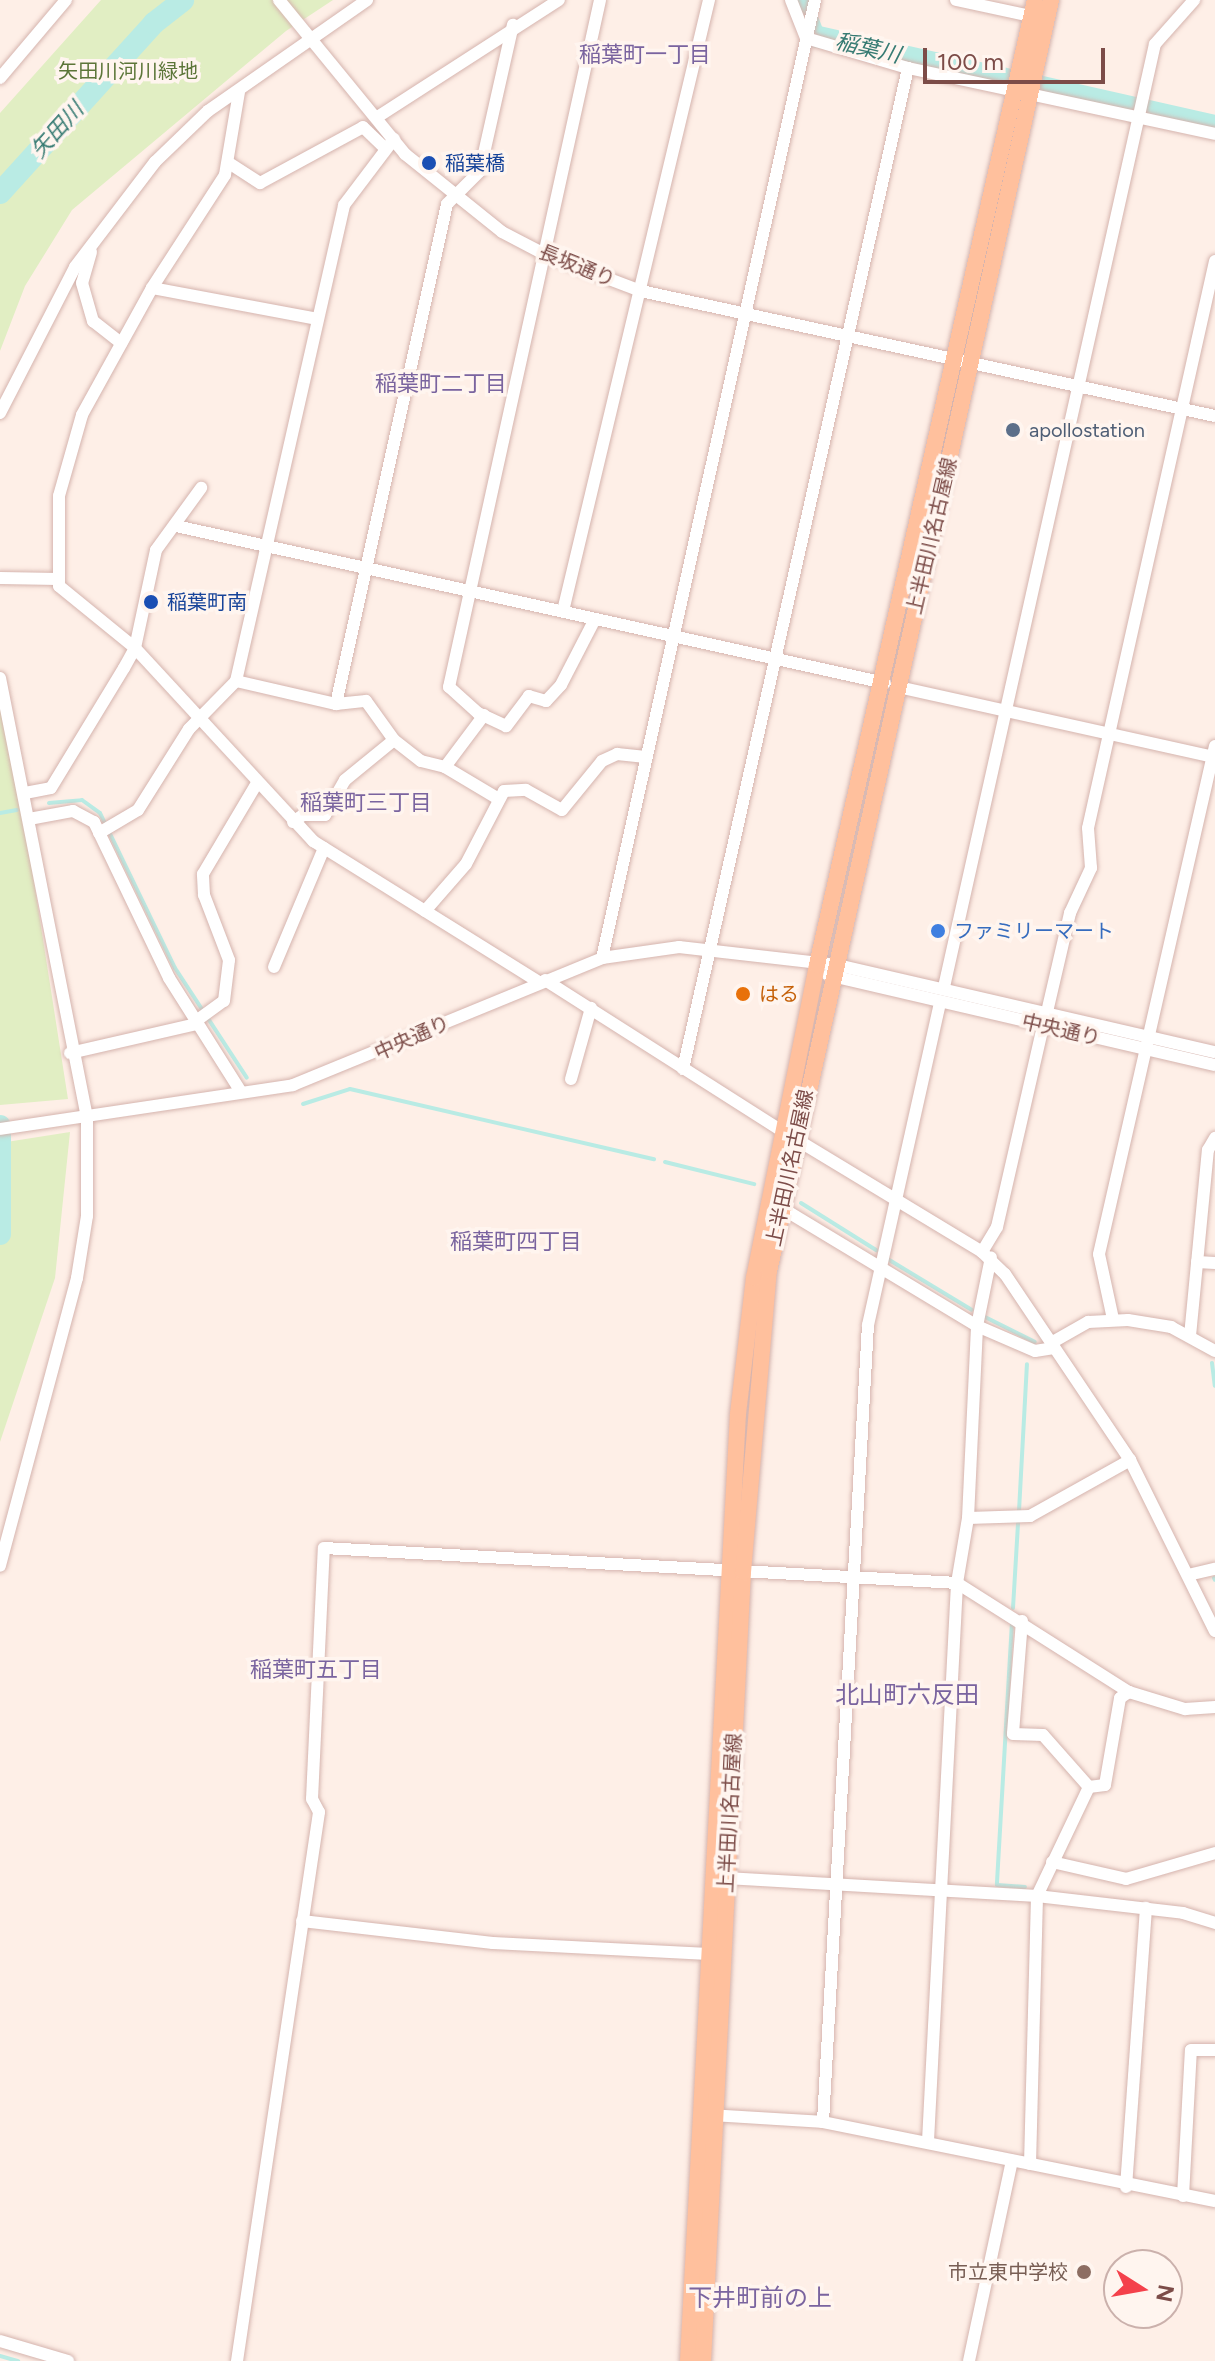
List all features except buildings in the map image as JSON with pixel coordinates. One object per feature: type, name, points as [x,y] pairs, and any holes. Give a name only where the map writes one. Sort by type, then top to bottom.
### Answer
[{"type":"main road","name":"上半田川名古屋線","points":[[1022,93],[1051,0]]},
{"type":"main road","name":"上半田川名古屋線","points":[[703,2361],[709,1954],[737,1572],[759,1353],[788,1135],[835,972],[891,685],[1022,93],[1033,8]]},
{"type":"main road","name":"上半田川名古屋線","points":[[688,2361],[726,1878],[746,1334],[788,1135],[817,965],[891,685]]},
{"type":"street","points":[[0,78],[66,0]]},
{"type":"street","name":"長坂通り","points":[[279,0],[379,116],[389,142],[502,232],[546,255],[641,291],[747,317],[963,363],[1079,383],[1215,416]]},
{"type":"street","points":[[0,413],[45,317],[90,246],[155,162],[208,111],[239,92],[309,36],[367,0]]},
{"type":"street","points":[[379,116],[436,83],[513,25],[559,0]]},
{"type":"street","points":[[595,619],[569,674],[546,701],[529,696],[506,726],[484,715],[449,687],[600,0]]},
{"type":"street","points":[[563,611],[709,0]]},
{"type":"street","points":[[791,0],[807,35],[908,68],[1022,93],[1139,112],[1215,134]]},
{"type":"street","points":[[602,958],[747,317],[815,0]]},
{"type":"street","points":[[956,0],[1033,8]]},
{"type":"street","points":[[944,987],[1003,710],[1155,44],[1194,0]]},
{"type":"street","points":[[336,704],[453,194],[480,171],[513,25]]},
{"type":"street","points":[[683,1069],[772,658],[908,68]]},
{"type":"street","points":[[58,579],[56,520],[67,461],[82,415],[152,288],[229,163],[239,92]]},
{"type":"street","points":[[106,829],[138,810],[199,720],[236,681],[344,205],[389,142],[363,127],[260,183],[229,163]]},
{"type":"street","points":[[90,246],[83,291],[93,321],[121,343]]},
{"type":"street","points":[[1047,1012],[1070,913],[1091,868],[1088,828],[1215,261]]},
{"type":"street","points":[[152,288],[317,319]]},
{"type":"street","points":[[25,793],[51,788],[135,648],[156,550],[201,488]]},
{"type":"street","points":[[176,526],[470,589],[1110,734],[1214,753],[1099,1254],[1113,1319]]},
{"type":"street","points":[[0,578],[58,579],[135,648],[293,822],[324,848],[591,1008],[894,1202],[987,1254],[1130,1460],[1214,1628]]},
{"type":"street","points":[[0,678],[25,793],[82,1117],[87,1216],[77,1278],[0,1566]]},
{"type":"street","points":[[236,681],[336,704],[366,701],[394,740],[421,761],[445,767],[497,798]]},
{"type":"street","points":[[445,767],[484,715]]},
{"type":"street","points":[[293,822],[303,815],[325,815],[345,780],[394,740]]},
{"type":"street","points":[[425,911],[466,864],[497,798],[520,789],[562,810],[602,761],[617,754],[646,757]]},
{"type":"street","points":[[70,1053],[201,1019],[224,1001],[229,960],[204,895],[203,874],[257,783]]},
{"type":"street","points":[[29,819],[82,812],[106,829],[169,978],[201,1019],[241,1092]]},
{"type":"street","points":[[274,967],[324,848]]},
{"type":"street","name":"中央通り","points":[[0,1129],[293,1085],[346,1067],[602,958],[709,947],[817,965],[940,1003],[1215,1065]]},
{"type":"street","name":"中央通り","points":[[835,972],[944,987],[1215,1052]]},
{"type":"street","points":[[823,2122],[868,1325],[940,1003]]},
{"type":"street","points":[[571,1079],[591,1008]]},
{"type":"street","points":[[928,2141],[957,1583],[968,1518],[977,1326],[987,1254],[997,1227],[1043,1026]]},
{"type":"street","points":[[1190,1336],[1208,1150],[1215,1138]]},
{"type":"street","points":[[780,1207],[977,1326],[1035,1351],[1053,1345],[1088,1322],[1113,1319],[1150,1321],[1190,1336],[1215,1351]]},
{"type":"street","points":[[1197,1262],[1215,1263]]},
{"type":"street","points":[[968,1518],[1030,1516],[1130,1460]]},
{"type":"street","points":[[237,2361],[319,1812],[312,1799],[324,1548],[957,1583],[1022,1621],[1129,1692],[1185,1709],[1215,1707]]},
{"type":"street","points":[[1188,1575],[1214,1568]]},
{"type":"street","points":[[1022,1621],[1013,1734],[1043,1735],[1089,1787]]},
{"type":"street","points":[[1089,1787],[1105,1785],[1120,1698],[1129,1692]]},
{"type":"street","points":[[1030,2164],[1037,1896],[1089,1787]]},
{"type":"street","points":[[1052,1862],[1126,1879],[1215,1853]]},
{"type":"street","points":[[726,1878],[1037,1896],[1146,1908],[1215,1923]]},
{"type":"street","points":[[1126,2187],[1146,1908]]},
{"type":"street","points":[[302,1921],[478,1941],[709,1954]]},
{"type":"street","points":[[1183,2196],[1191,2050],[1215,2050]]},
{"type":"street","points":[[707,2115],[823,2122],[928,2141],[1126,2187],[1215,2201]]},
{"type":"street","points":[[969,2361],[1012,2161]]},
{"type":"street","points":[[0,2341],[68,2361]]},
{"type":"green space","name":"矢田川河川緑地","points":[[101,0],[333,0],[286,31],[72,210],[25,286],[0,351],[0,113]]},
{"type":"green space","points":[[0,704],[18,780],[68,1099],[0,1105]]},
{"type":"green space","points":[[70,1132],[55,1278],[0,1442],[0,1143]]},
{"type":"waterway","name":"矢田川","points":[[0,193],[154,23],[183,0]]},
{"type":"waterway","name":"稲葉川","points":[[800,0],[814,36],[1007,79]]},
{"type":"waterway","name":"稲葉川","points":[[1042,87],[1215,126]]},
{"type":"waterway","points":[[49,803],[82,800],[100,813],[175,968],[247,1078]]},
{"type":"waterway","points":[[0,813],[17,810]]},
{"type":"waterway","points":[[303,1104],[350,1089],[654,1159]]},
{"type":"waterway","name":"矢田川","points":[[0,1126],[0,1234]]},
{"type":"waterway","points":[[665,1162],[754,1184]]},
{"type":"waterway","points":[[801,1203],[876,1250]]},
{"type":"waterway","points":[[886,1258],[972,1310]]},
{"type":"waterway","points":[[981,1315],[1035,1342]]},
{"type":"waterway","points":[[1212,1363],[1215,1386]]},
{"type":"waterway","points":[[1019,1511],[1027,1364]]},
{"type":"waterway","points":[[1013,1608],[1018,1523]]},
{"type":"waterway","points":[[1012,1622],[997,1885],[1025,1887]]},
{"type":"waterway","points":[[0,2356],[18,2361]]},
{"type":"place","name":"稲葉橋","points":[[429,163]]},
{"type":"place","name":"apollostation","points":[[1013,430]]},
{"type":"place","name":"稲葉町南","points":[[151,602]]},
{"type":"place","name":"ファミリーマート","points":[[938,931]]},
{"type":"place","name":"はる","points":[[743,994]]},
{"type":"place","name":"市立東中学校","points":[[1084,2272]]},
{"type":"district","name":"稲葉町一丁目","points":[[645,55]]},
{"type":"district","name":"稲葉町二丁目","points":[[441,384]]},
{"type":"district","name":"稲葉町三丁目","points":[[366,803]]},
{"type":"district","name":"稲葉町四丁目","points":[[516,1242]]},
{"type":"district","name":"稲葉町五丁目","points":[[316,1670]]},
{"type":"district","name":"北山町六反田","points":[[907,1695]]},
{"type":"district","name":"下井町前の上","points":[[760,2298]]}]
